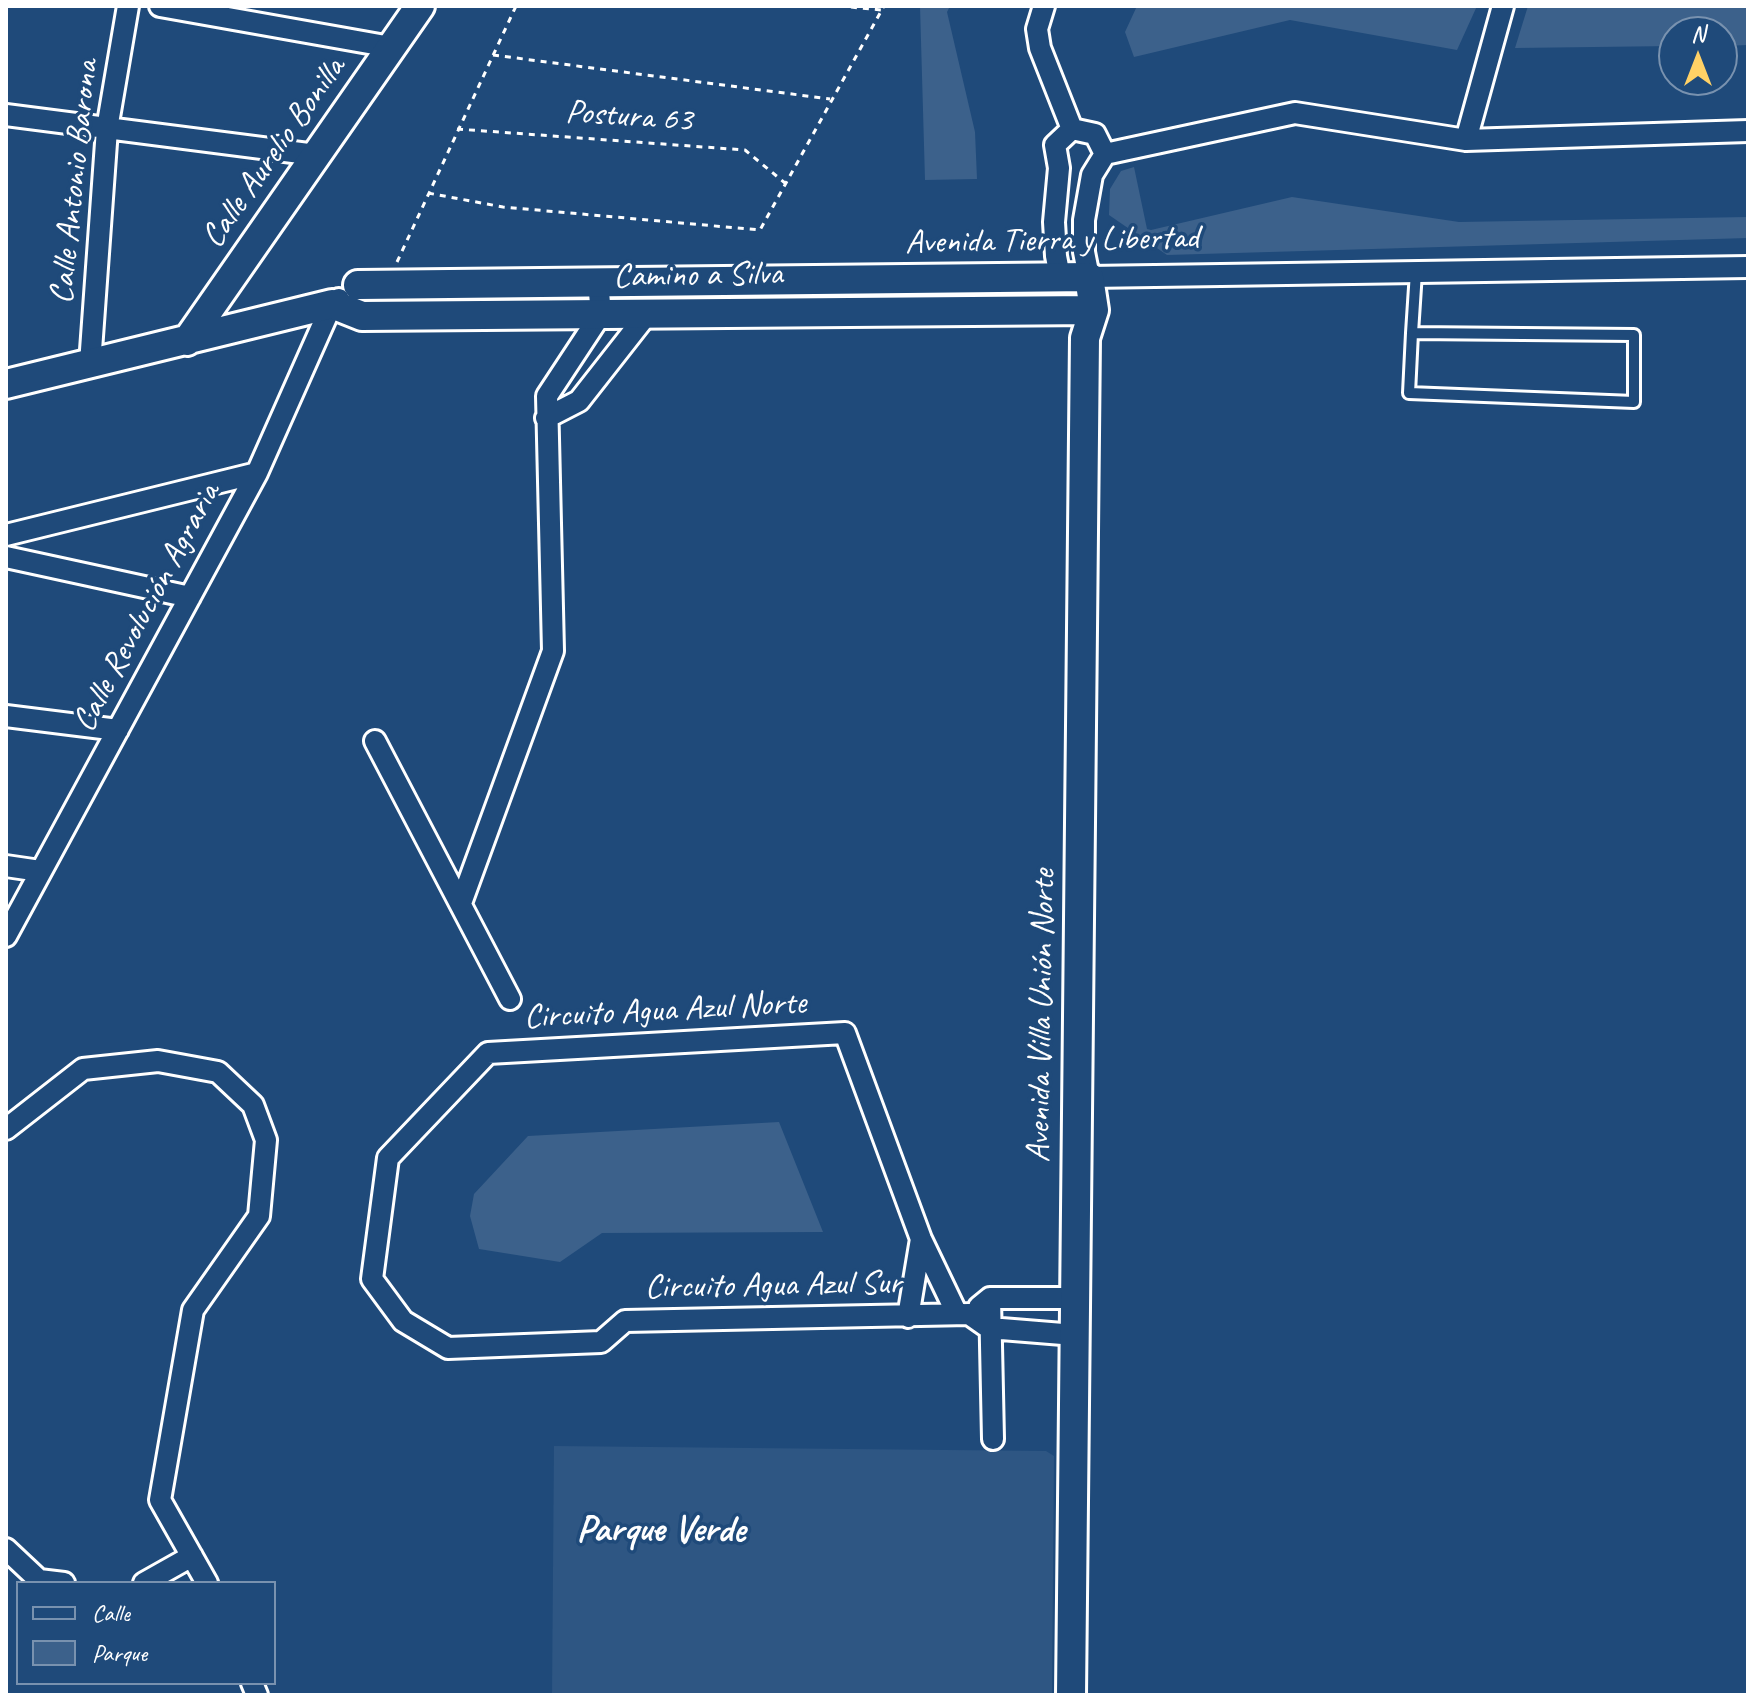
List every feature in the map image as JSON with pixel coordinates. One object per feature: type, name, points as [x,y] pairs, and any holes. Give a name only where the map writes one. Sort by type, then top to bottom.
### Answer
[{"type":"street","name":"Calle Antonio Barona","points":[[90,364],[107,129],[128,6]]},
{"type":"street","points":[[160,6],[391,47]]},
{"type":"street","name":"Calle Aurelio Bonilla","points":[[187,341],[420,6]]},
{"type":"street","points":[[1044,6],[1037,29],[1040,48],[1072,129]]},
{"type":"street","points":[[1466,140],[1503,6]]},
{"type":"street","points":[[1089,277],[1084,252],[1084,220],[1092,175],[1105,154],[1295,113],[1466,140],[1748,131]]},
{"type":"street","points":[[6,115],[316,155]]},
{"type":"street","points":[[1072,129],[1095,134],[1105,154]]},
{"type":"street","points":[[1060,277],[1054,222],[1059,168],[1055,145],[1072,129]]},
{"type":"street","points":[[1059,168],[1074,178],[1092,175]]},
{"type":"street","name":"Avenida Tierra y Libertad","points":[[358,285],[1748,267]]},
{"type":"street","name":"Avenida Villa Unión Norte","points":[[1060,277],[1080,310],[1085,338],[1071,1695]]},
{"type":"street","name":"Avenida Villa Unión Norte","points":[[1080,310],[1089,277]]},
{"type":"street","points":[[861,279],[861,310]]},
{"type":"street","points":[[699,280],[700,311]]},
{"type":"street","points":[[461,903],[553,651],[547,396],[601,314],[598,282]]},
{"type":"street","points":[[6,384],[332,304],[358,285]]},
{"type":"street","name":"Camino a Silva","points":[[332,304],[362,316],[1080,310]]},
{"type":"street","name":"Calle Revolución Agraria","points":[[6,936],[257,473],[332,304]]},
{"type":"street","points":[[546,418],[579,401],[648,313]]},
{"type":"street","points":[[6,535],[257,473]]},
{"type":"street","points":[[6,557],[190,597]]},
{"type":"street","points":[[6,716],[118,730]]},
{"type":"street","points":[[375,741],[510,999]]},
{"type":"street","points":[[6,866],[40,871]]},
{"type":"street","name":"Circuito Agua Azul Norte","points":[[403,1321],[372,1279],[388,1158],[488,1053],[845,1033],[921,1239]]},
{"type":"street","points":[[6,1129],[83,1069],[158,1061],[218,1072],[253,1105],[266,1140],[259,1216],[193,1310],[160,1500],[206,1581]]},
{"type":"street","points":[[921,1239],[963,1314],[989,1328],[1075,1335]]},
{"type":"street","points":[[908,1317],[921,1239]]},
{"type":"street","points":[[963,1314],[990,1298],[1075,1298]]},
{"type":"street","points":[[990,1298],[993,1439]]},
{"type":"street","name":"Circuito Agua Azul Sur","points":[[403,1321],[448,1348],[601,1342],[625,1321],[963,1314]]},
{"type":"street","points":[[6,1549],[39,1580],[47,1581]]},
{"type":"street","points":[[148,1581],[192,1556]]},
{"type":"lane","points":[[1412,333],[1634,335],[1634,402],[1409,393],[1412,333],[1416,272]]},
{"type":"path","points":[[387,284],[516,6]]},
{"type":"path","points":[[428,193],[503,207],[760,230],[883,8],[839,6]]},
{"type":"path","points":[[493,55],[832,99]]},
{"type":"path","name":"Postura 63","points":[[457,129],[745,150],[785,183]]},
{"type":"shaded area","points":[[554,1446],[1046,1451],[1054,1456],[1052,1695],[552,1695]]},
{"type":"green space","points":[[920,6],[950,6],[947,12],[975,132],[977,179],[925,180]]},
{"type":"green space","points":[[1137,6],[1477,6],[1457,50],[1290,20],[1134,57],[1125,32]]},
{"type":"green space","points":[[1528,6],[1748,6],[1748,45],[1738,45],[1738,16],[1658,16],[1658,46],[1515,48]]},
{"type":"green space","points":[[1134,167],[1147,229],[1151,230],[1292,197],[1459,222],[1748,217],[1748,238],[1167,255],[1109,215],[1110,189],[1121,171]]},
{"type":"green space","points":[[779,1122],[823,1232],[602,1233],[560,1262],[479,1249],[470,1216],[474,1194],[528,1136]]},
{"type":"district","name":"Parque Verde","points":[[661,1531]]}]
